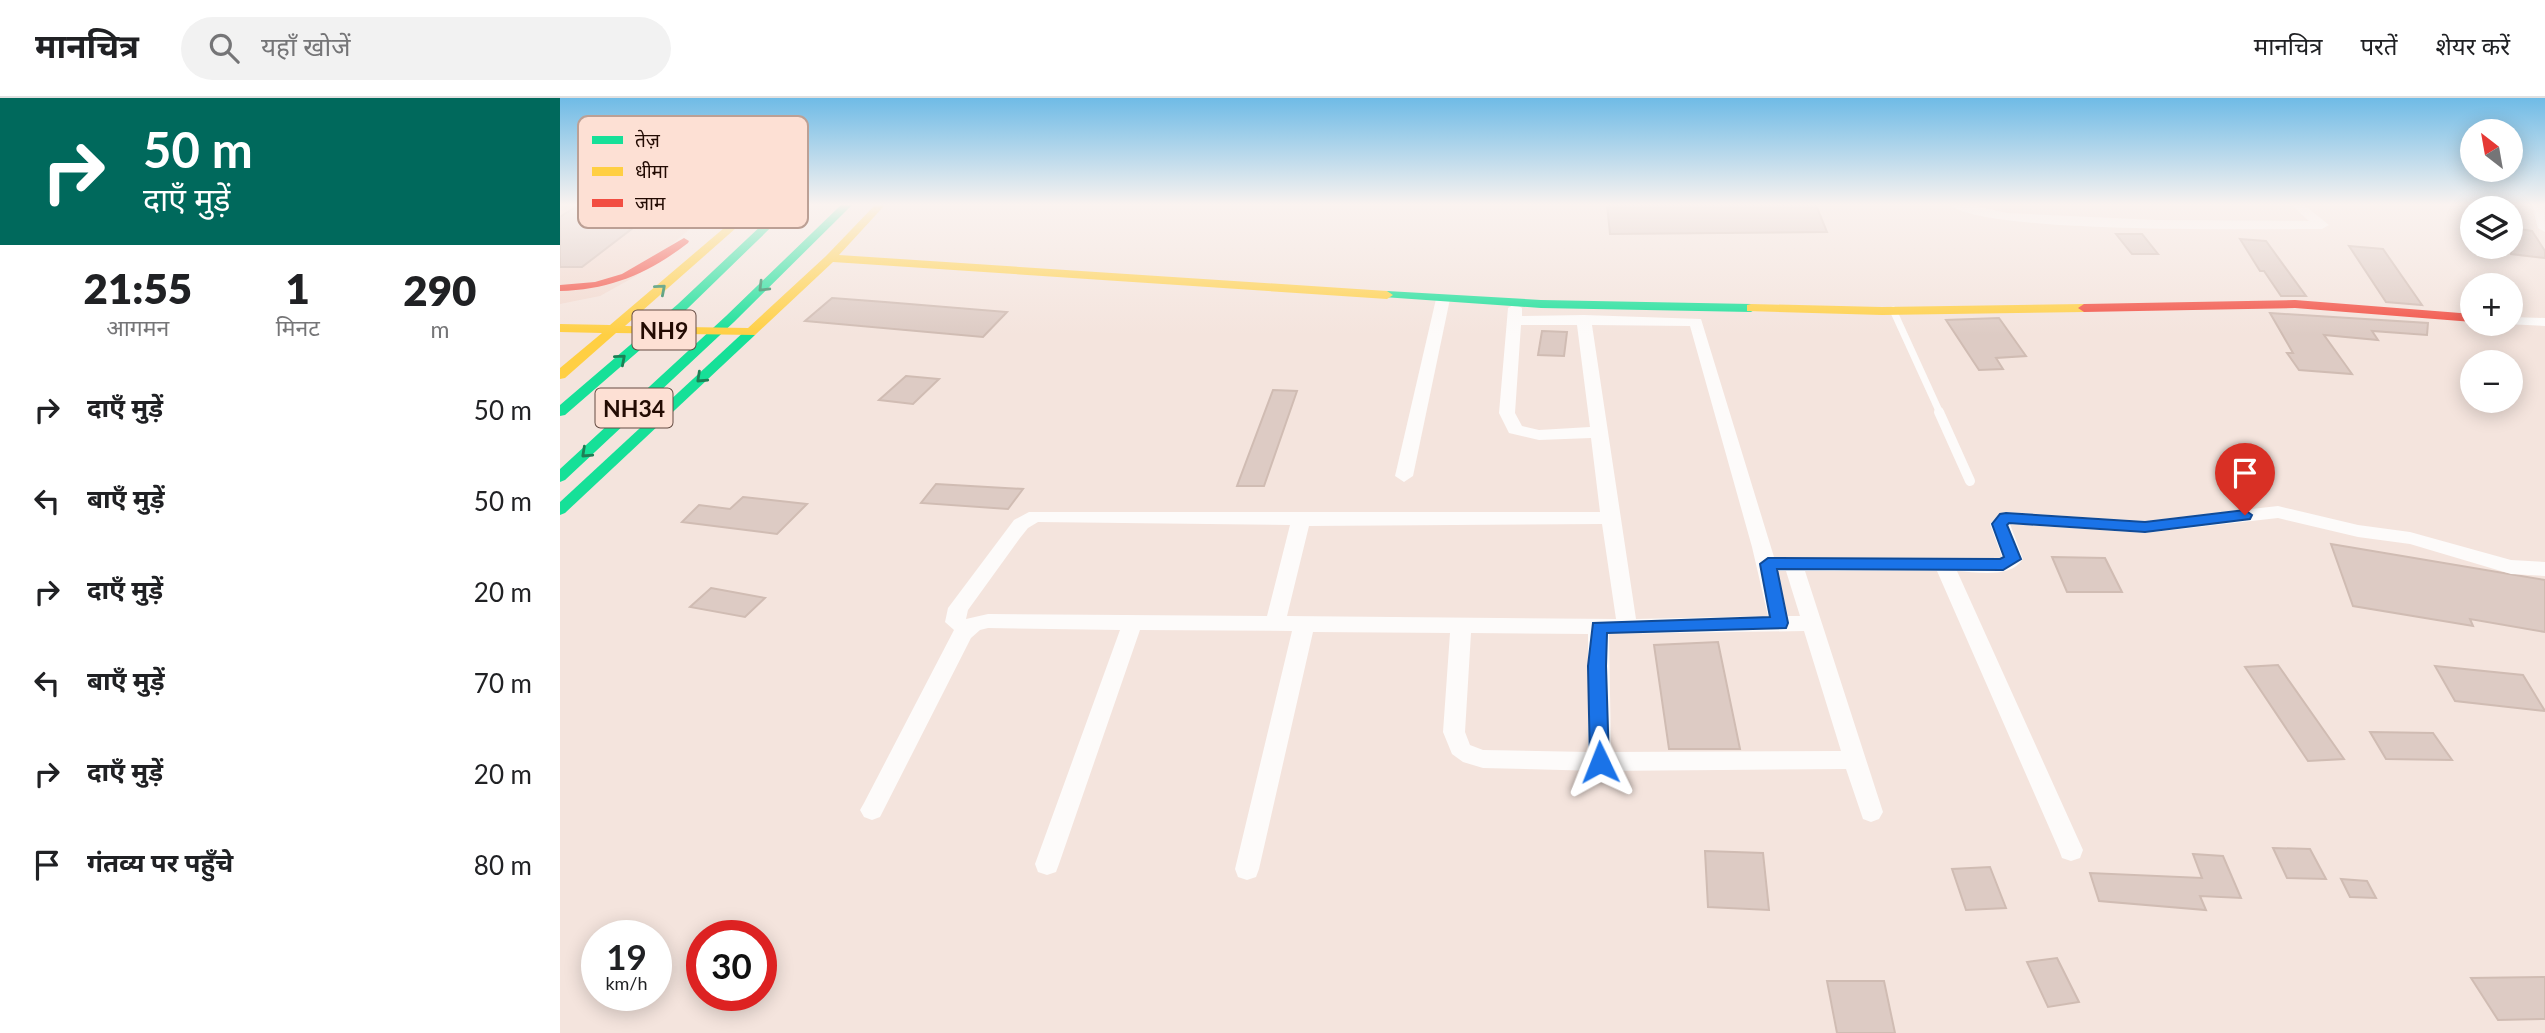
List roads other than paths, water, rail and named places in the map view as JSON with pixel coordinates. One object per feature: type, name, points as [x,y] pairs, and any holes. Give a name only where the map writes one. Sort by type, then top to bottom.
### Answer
[{"type":"main road","name":"NH9","points":[[560,288],[598,287],[641,272],[659,262],[674,249]]},
{"type":"main road","name":"NH34","points":[[560,375],[706,249]]},
{"type":"main road","points":[[560,412],[665,321],[742,249]]},
{"type":"main road","name":"NH34","points":[[560,477],[730,320],[802,249]]},
{"type":"main road","points":[[560,510],[839,249]]},
{"type":"main road","points":[[830,258],[1443,299],[1515,311],[1893,310],[2284,304],[2460,317]]},
{"type":"main road","points":[[675,343],[702,319]]},
{"type":"main road","name":"NH9","points":[[560,328],[751,332]]},
{"type":"street","points":[[1404,476],[1443,299]]},
{"type":"street","points":[[1600,432],[1539,435],[1515,429],[1507,413],[1515,311],[1584,319],[1696,322],[1712,386],[1768,564],[1780,623]]},
{"type":"street","points":[[1584,319],[1610,518],[1628,625]]},
{"type":"street","points":[[2523,321],[2545,322]]},
{"type":"street","points":[[1768,564],[1944,565],[2010,562],[2013,555],[1999,524],[2006,518],[2145,527],[2269,512],[2358,531],[2410,538],[2511,567],[2545,569]]},
{"type":"street","points":[[967,628],[955,622],[958,608],[1021,524],[1035,516],[1610,518]]},
{"type":"street","points":[[1275,624],[1301,519]]},
{"type":"street","points":[[1794,565],[1871,812]]},
{"type":"street","points":[[1944,565],[2071,850]]},
{"type":"street","points":[[872,810],[953,650],[967,628],[988,621],[1599,627],[1813,623]]},
{"type":"street","points":[[1047,864],[1133,622]]},
{"type":"street","points":[[1247,869],[1304,625]]},
{"type":"street","points":[[1461,626],[1454,732],[1456,746],[1465,755],[1483,759],[1600,762],[1854,760]]},
{"type":"street","points":[[1599,627],[1597,666],[1600,762]]},
{"type":"lane","points":[[1893,310],[1970,481]]}]
